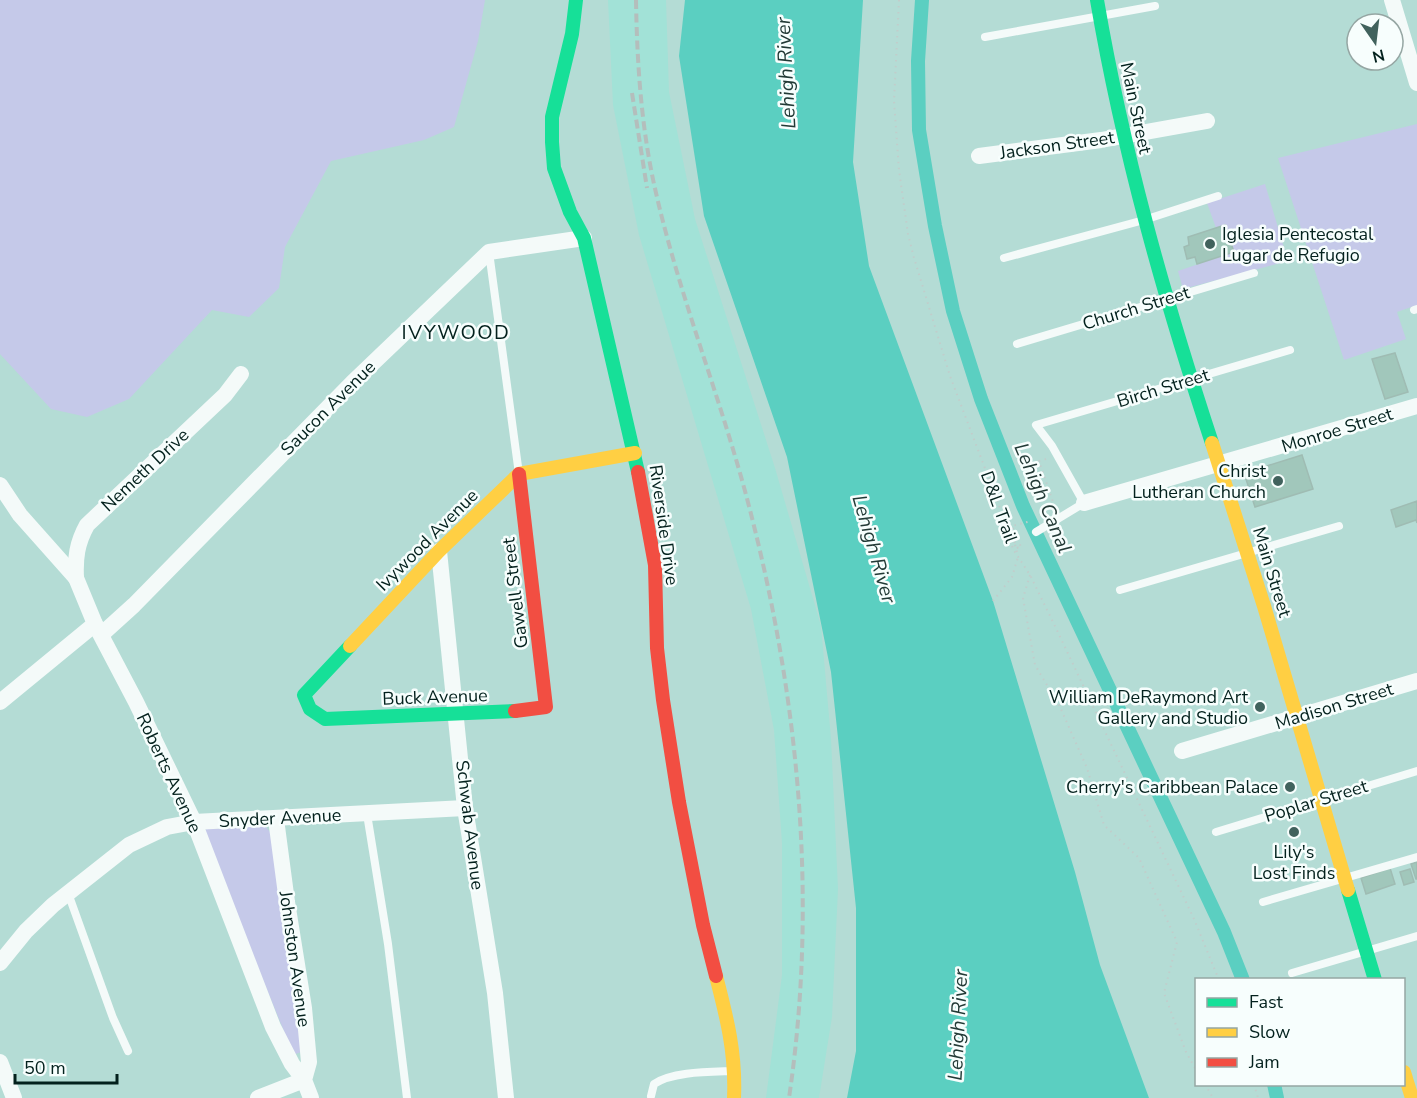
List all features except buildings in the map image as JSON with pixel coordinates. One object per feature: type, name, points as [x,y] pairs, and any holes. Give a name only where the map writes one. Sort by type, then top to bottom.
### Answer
[{"type":"street","name":"Riverside Drive","points":[[576,0],[572,34],[552,117],[554,168],[570,212],[584,238],[635,453],[655,565],[657,648],[675,777],[703,925],[730,1028],[735,1071],[734,1098]]},
{"type":"street","name":"Main Street","points":[[1097,0],[1122,136],[1144,220],[1218,465],[1298,717],[1374,978]]},
{"type":"street","points":[[1392,0],[1417,83]]},
{"type":"street","name":"Jackson Street","points":[[979,156],[1122,136],[1207,121]]},
{"type":"street","points":[[489,252],[584,238]]},
{"type":"street","name":"Saucon Avenue","points":[[0,702],[134,605],[352,383],[489,252]]},
{"type":"street","name":"Nemeth Drive","points":[[76,578],[75,556],[87,525],[225,395],[241,374]]},
{"type":"street","name":"Monroe Street","points":[[1083,503],[1417,406]]},
{"type":"street","points":[[519,474],[635,453]]},
{"type":"street","name":"Ivywood Avenue","points":[[325,719],[310,709],[304,695],[439,551],[519,474]]},
{"type":"street","name":"Gawell Street","points":[[519,474],[546,707]]},
{"type":"street","name":"Roberts Avenue","points":[[0,485],[20,515],[76,578],[98,629],[194,822],[273,1026],[292,1064],[304,1080]]},
{"type":"street","name":"Schwab Avenue","points":[[439,551],[465,808],[495,993],[506,1098]]},
{"type":"street","name":"Madison Street","points":[[1182,751],[1417,681]]},
{"type":"street","name":"Buck Avenue","points":[[325,719],[502,712],[546,707]]},
{"type":"street","name":"Snyder Avenue","points":[[0,963],[26,931],[68,893],[129,845],[167,828],[194,822],[465,808]]},
{"type":"street","name":"Johnston Avenue","points":[[276,819],[286,902],[304,1008],[309,1062],[304,1080],[311,1098]]},
{"type":"street","points":[[0,1062],[15,1098]]},
{"type":"street","points":[[1405,1075],[1412,1098]]},
{"type":"street","points":[[258,1098],[304,1080]]},
{"type":"lane","points":[[985,37],[1155,6]]},
{"type":"lane","points":[[1004,258],[1144,220],[1218,196]]},
{"type":"lane","points":[[489,252],[519,474]]},
{"type":"lane","name":"Church Street","points":[[1017,344],[1254,273]]},
{"type":"lane","name":"Birch Street","points":[[1057,455],[1036,426],[1290,350]]},
{"type":"lane","points":[[1036,532],[1083,503],[1057,455]]},
{"type":"lane","points":[[1120,591],[1339,526]]},
{"type":"lane","name":"Poplar Street","points":[[1216,832],[1417,771]]},
{"type":"lane","points":[[367,814],[390,955],[407,1098]]},
{"type":"lane","points":[[1263,902],[1417,857]]},
{"type":"lane","points":[[68,893],[113,1018],[128,1051]]},
{"type":"lane","points":[[1292,973],[1417,936]]},
{"type":"lane","points":[[651,1096],[654,1084],[660,1080],[690,1074],[735,1071]]},
{"type":"path","name":"D&L Trail","points":[[899,0],[894,101],[899,170],[908,234],[928,308],[950,376],[1014,549],[1030,575],[1194,919],[1218,978]]},
{"type":"path","points":[[1056,513],[1039,461],[1057,455]]},
{"type":"path","points":[[993,600],[1012,577],[1018,557],[1014,541],[1018,548],[1021,547],[1012,526]]},
{"type":"path","points":[[1030,575],[1023,598],[1035,665],[1060,707],[1087,768],[1104,825],[1139,858],[1177,942],[1164,993],[1186,1052],[1195,1067]]},
{"type":"shaded area","points":[[0,0],[485,0],[478,41],[454,127],[424,140],[331,161],[285,247],[279,288],[249,317],[212,310],[129,399],[87,417],[51,409],[0,354]]},
{"type":"shaded area","points":[[608,0],[666,0],[669,92],[695,219],[775,468],[821,626],[831,739],[838,889],[832,1017],[819,1098],[766,1098],[782,975],[782,843],[774,730],[751,609],[639,235],[613,105]]},
{"type":"shaded area","points":[[1417,124],[1417,305],[1397,312],[1406,339],[1344,360],[1278,158]]},
{"type":"shaded area","points":[[1265,184],[1288,261],[1183,289],[1178,271],[1234,252],[1225,225],[1216,228],[1207,203]]},
{"type":"shaded area","points":[[265,826],[270,832],[302,1043],[301,1052],[296,1054],[292,1051],[205,838],[206,829]]},
{"type":"water","name":"Lehigh River","points":[[685,0],[863,0],[853,162],[869,266],[993,601],[1075,872],[1100,965],[1149,1098],[847,1098],[856,1051],[856,908],[831,672],[787,457],[704,216],[679,56]]},
{"type":"waterway","name":"Lehigh Canal","points":[[922,0],[918,61],[919,130],[935,226],[953,311],[981,399],[1023,506],[1224,932],[1242,978]]},
{"type":"waterway","name":"Lehigh Canal","points":[[1274,1086],[1277,1098]]},
{"type":"railway","points":[[636,0],[640,93],[654,184],[674,262],[745,491],[778,641],[790,717],[798,793],[802,869],[802,945],[798,1022],[789,1098]]},
{"type":"railway","points":[[632,93],[647,188]]},
{"type":"traffic: fast","points":[[576,0],[572,34],[552,117],[554,168],[570,212],[584,238],[638,472]]},
{"type":"traffic: fast","points":[[1097,0],[1119,113],[1146,224],[1177,334],[1212,443]]},
{"type":"traffic: fast","points":[[350,646],[304,695],[310,709],[325,719],[515,711]]},
{"type":"traffic: fast","points":[[1348,890],[1374,978]]},
{"type":"traffic: slow","points":[[1212,443],[1264,606],[1348,890]]},
{"type":"traffic: slow","points":[[350,646],[439,551],[519,474],[635,453]]},
{"type":"traffic: slow","points":[[716,976],[732,1051],[734,1098]]},
{"type":"traffic: slow","points":[[1405,1075],[1412,1098]]},
{"type":"traffic: jam","points":[[638,472],[655,565],[657,648],[663,700],[679,802],[703,925],[716,976]]},
{"type":"traffic: jam","points":[[515,711],[546,707],[519,474]]},
{"type":"place","name":"Iglesia Pentecostal Lugar de Refugio","points":[[1210,244]]},
{"type":"place","name":"Christ Lutheran Church","points":[[1278,481]]},
{"type":"place","name":"William DeRaymond Art Gallery and Studio","points":[[1260,707]]},
{"type":"place","name":"Cherry's Caribbean Palace","points":[[1290,787]]},
{"type":"place","name":"Lily's Lost Finds","points":[[1294,832]]},
{"type":"district","name":"IVYWOOD","points":[[456,332]]}]
